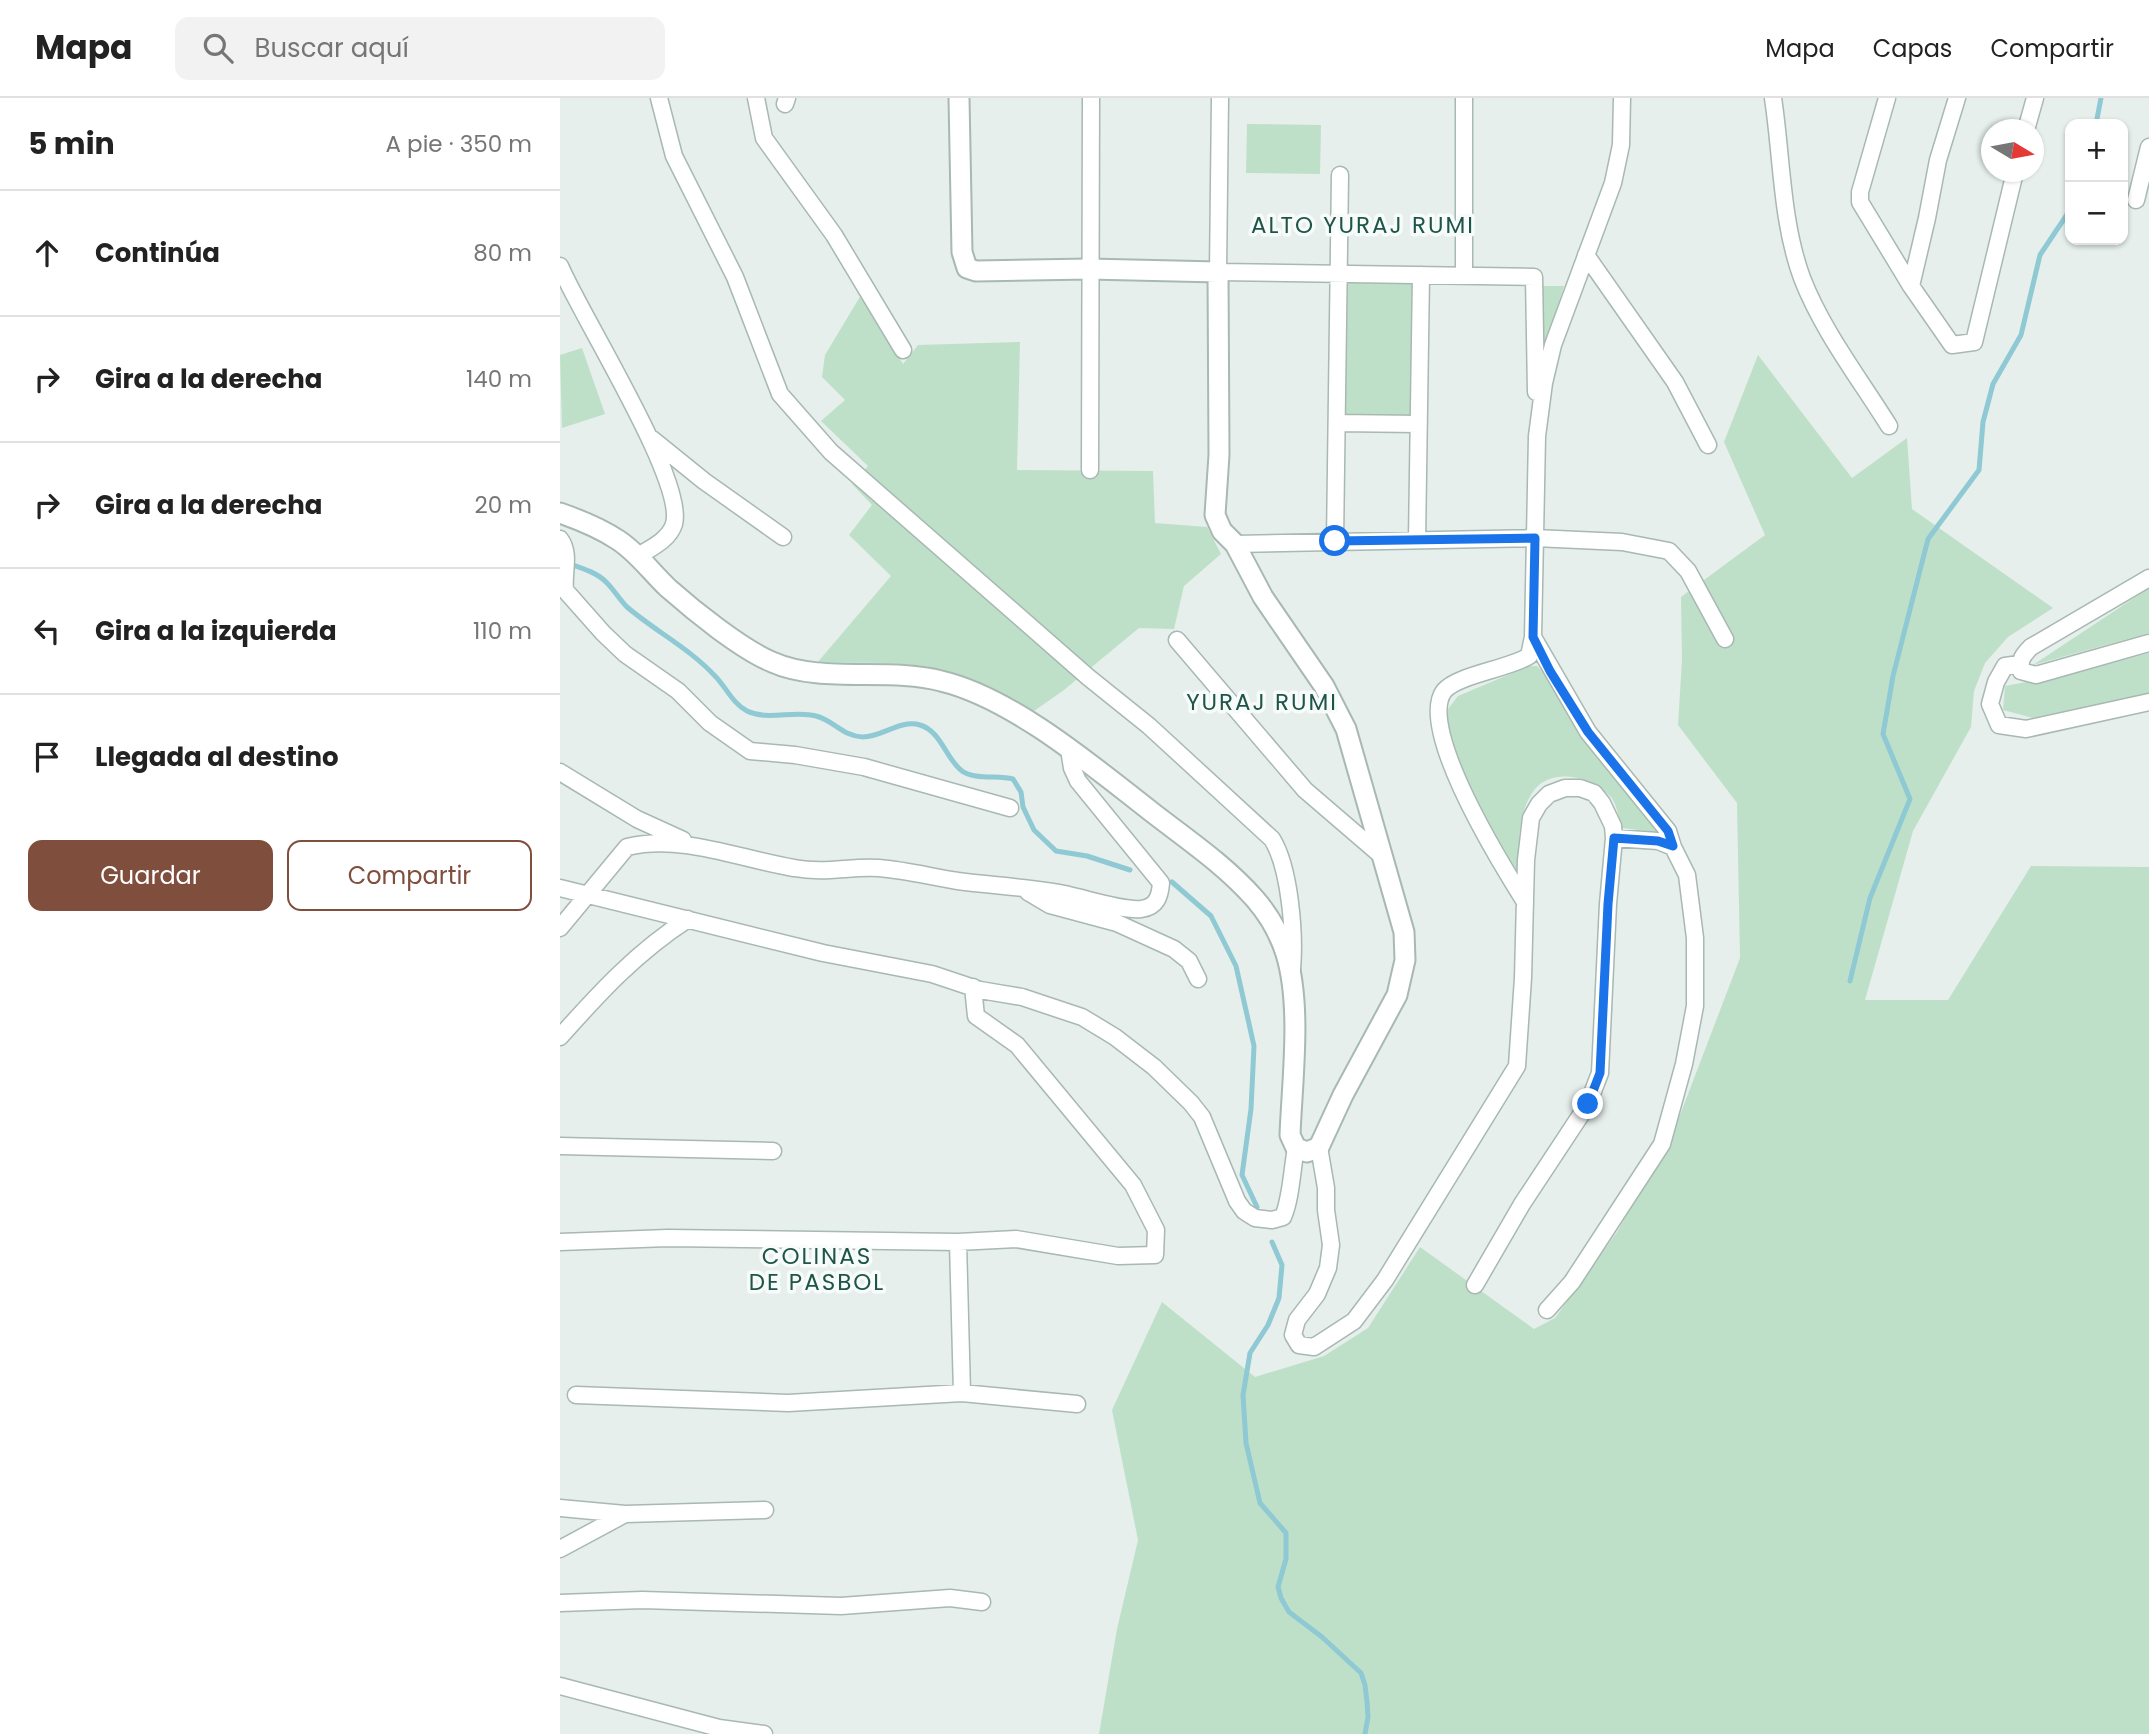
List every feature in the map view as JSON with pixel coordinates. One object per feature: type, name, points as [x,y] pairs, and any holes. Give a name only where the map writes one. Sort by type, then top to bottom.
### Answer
[{"type":"street","points":[[659,98],[674,156],[735,277],[780,394],[831,452],[1088,677],[1149,726],[1272,839],[1282,860],[1289,905],[1294,942],[1291,978]]},
{"type":"street","points":[[756,98],[764,138],[834,235],[903,350]]},
{"type":"street","points":[[958,98],[962,252],[967,268],[976,271],[1089,269],[1534,277],[1537,436],[1533,637],[1529,656],[1519,663],[1458,682],[1444,691],[1438,710],[1443,742],[1482,834],[1525,902]]},
{"type":"street","points":[[1090,470],[1091,98]]},
{"type":"street","points":[[1220,98],[1219,455],[1215,515],[1222,531],[1235,544],[1263,597],[1324,686],[1346,729],[1404,932],[1405,960],[1397,995],[1343,1095],[1319,1147],[1331,1245],[1328,1268],[1317,1294],[1297,1320],[1293,1335],[1299,1345],[1314,1347],[1354,1321],[1385,1280],[1517,1066],[1526,860],[1531,818],[1539,804],[1549,794],[1565,788],[1580,788],[1594,793],[1613,826],[1600,1073],[1588,1104],[1522,1204],[1475,1285]]},
{"type":"street","points":[[1464,98],[1464,275]]},
{"type":"street","points":[[1537,436],[1544,383],[1553,345],[1613,183],[1620,145],[1622,98]]},
{"type":"street","points":[[1773,98],[1786,215],[1802,276],[1818,313],[1889,426]]},
{"type":"street","points":[[1887,98],[1860,192],[1860,202],[1911,286],[1952,345],[1975,342],[2013,182]]},
{"type":"street","points":[[1911,286],[1938,160],[1957,98]]},
{"type":"street","points":[[2028,119],[2035,98]]},
{"type":"street","points":[[2136,200],[2149,147]]},
{"type":"street","points":[[1335,541],[1340,175]]},
{"type":"street","points":[[1586,255],[1675,382],[1708,445]]},
{"type":"street","points":[[560,266],[648,435],[672,493],[674,524],[660,542],[638,556]]},
{"type":"street","points":[[1417,540],[1421,275]]},
{"type":"street","points":[[1336,423],[1419,424]]},
{"type":"street","points":[[648,435],[704,481],[783,537]]},
{"type":"street","points":[[560,513],[597,528],[617,540],[694,609],[771,662],[806,671],[941,680],[963,687],[1010,711],[1069,749],[1231,874],[1257,901],[1272,923],[1286,953],[1291,978],[1294,1014],[1290,1135],[1296,1148],[1289,1181],[1289,1204],[1283,1217],[1272,1220],[1255,1218],[1244,1211],[1237,1201],[1202,1117],[1191,1103],[1154,1067],[1115,1037],[1082,1017],[1022,997],[974,987],[932,974],[823,953],[560,888]]},
{"type":"street","points":[[1235,544],[1535,538],[1622,542],[1669,551],[1688,570],[1725,639]]},
{"type":"street","points":[[560,539],[566,548],[567,557],[563,589],[603,634],[625,654],[678,691],[710,723],[750,751],[795,755],[864,767],[1010,808]]},
{"type":"street","points":[[2149,578],[2031,647],[2023,655],[2021,671],[2036,675],[2149,643]]},
{"type":"street","points":[[1533,637],[1550,671],[1588,732],[1668,831],[1687,875],[1695,938],[1695,1006],[1684,1064],[1662,1144],[1572,1282],[1548,1310]]},
{"type":"street","points":[[1177,640],[1306,790],[1383,857]]},
{"type":"street","points":[[2020,664],[2005,666],[1996,682],[1990,704],[1998,725],[2026,729],[2149,702]]},
{"type":"street","points":[[560,928],[627,847],[640,844],[703,848],[793,868],[824,872],[878,868],[1057,892],[1142,909],[1154,904],[1160,897],[1161,883],[1077,781],[1069,749]]},
{"type":"street","points":[[560,772],[637,818],[703,848]]},
{"type":"street","points":[[1614,838],[1658,841],[1673,846]]},
{"type":"street","points":[[1020,888],[1050,905],[1117,923],[1174,949],[1189,961],[1198,979]]},
{"type":"street","points":[[560,1037],[608,982],[663,935],[688,919]]},
{"type":"street","points":[[560,1242],[668,1238],[958,1242],[1016,1239],[1118,1256],[1155,1255],[1156,1230],[1133,1185],[1017,1045],[976,1016],[974,987]]},
{"type":"street","points":[[560,1146],[773,1151]]},
{"type":"street","points":[[1296,1148],[1307,1152],[1319,1147]]},
{"type":"street","points":[[958,1242],[962,1393]]},
{"type":"street","points":[[576,1395],[788,1403],[962,1393],[1077,1404]]},
{"type":"street","points":[[560,1508],[625,1514],[765,1510]]},
{"type":"street","points":[[560,1549],[625,1514]]},
{"type":"street","points":[[560,1603],[642,1600],[841,1606],[950,1598],[982,1602]]},
{"type":"street","points":[[560,1686],[719,1728],[764,1734]]},
{"type":"green space","points":[[1247,124],[1321,125],[1320,174],[1246,173]]},
{"type":"green space","points":[[1345,282],[1412,282],[1411,418],[1344,418]]},
{"type":"green space","points":[[1540,286],[1564,286],[1541,359]]},
{"type":"green space","points":[[861,295],[903,364],[918,345],[1020,342],[1017,470],[1153,471],[1155,523],[1207,527],[1221,554],[1184,586],[1174,629],[1139,628],[1064,690],[1034,711],[973,680],[935,668],[884,663],[817,663],[891,576],[849,535],[872,505],[852,484],[868,466],[821,421],[845,400],[822,377],[825,355]]},
{"type":"green space","points":[[582,348],[605,414],[562,428],[560,355]]},
{"type":"green space","points":[[1758,355],[1852,478],[1907,438],[1912,509],[2053,608],[2008,637],[1985,663],[1974,691],[1971,727],[1913,831],[1865,1000],[1948,1000],[2031,866],[2149,867],[2149,1734],[1099,1734],[1117,1629],[1138,1540],[1112,1410],[1162,1302],[1255,1377],[1324,1356],[1368,1328],[1420,1247],[1534,1329],[1555,1318],[1617,1232],[1672,1136],[1740,958],[1737,803],[1678,725],[1682,660],[1681,597],[1765,535],[1724,442]]},
{"type":"green space","points":[[2149,588],[2149,633],[2033,665]]},
{"type":"green space","points":[[2149,653],[2149,695],[2033,718],[2003,710],[2005,686],[2074,673]]},
{"type":"green space","points":[[1529,666],[1537,666],[1543,672],[1584,739],[1659,832],[1621,828],[1611,797],[1595,784],[1574,777],[1553,778],[1535,789],[1524,809],[1518,878],[1486,828],[1461,770],[1448,729],[1448,709],[1458,696]]},
{"type":"waterway","points":[[2097,119],[2101,98]]},
{"type":"waterway","points":[[1850,981],[1870,898],[1910,799],[1883,734],[1893,676],[1928,539],[1979,470],[1983,422],[1993,384],[2021,335],[2040,255],[2065,218]]},
{"type":"waterway","points":[[570,564],[603,579],[627,607],[705,666],[747,711],[764,715],[808,714],[828,721],[850,734],[863,737],[906,724],[920,725],[933,733],[956,766],[967,774],[1013,779],[1021,792],[1023,807],[1034,830],[1056,851],[1087,856],[1130,870]]},
{"type":"waterway","points":[[1172,882],[1211,916],[1236,966],[1254,1046],[1251,1109],[1242,1175],[1257,1207]]},
{"type":"waterway","points":[[1272,1242],[1282,1265],[1279,1298],[1268,1325],[1250,1353],[1243,1395],[1246,1443],[1260,1503],[1286,1533],[1286,1559],[1278,1587],[1281,1598],[1289,1612],[1322,1637],[1361,1673],[1368,1717],[1365,1734]]},
{"type":"district","name":"ALTO YURAJ RUMI","points":[[1363,225]]},
{"type":"district","name":"YURAJ RUMI","points":[[1262,702]]},
{"type":"district","name":"COLINAS DE PASBOL","points":[[817,1269]]},
{"type":"route","points":[[1335,541],[1535,538],[1533,637],[1550,671],[1588,732],[1668,831],[1673,846],[1658,841],[1614,838],[1600,1073],[1588,1104]]}]
